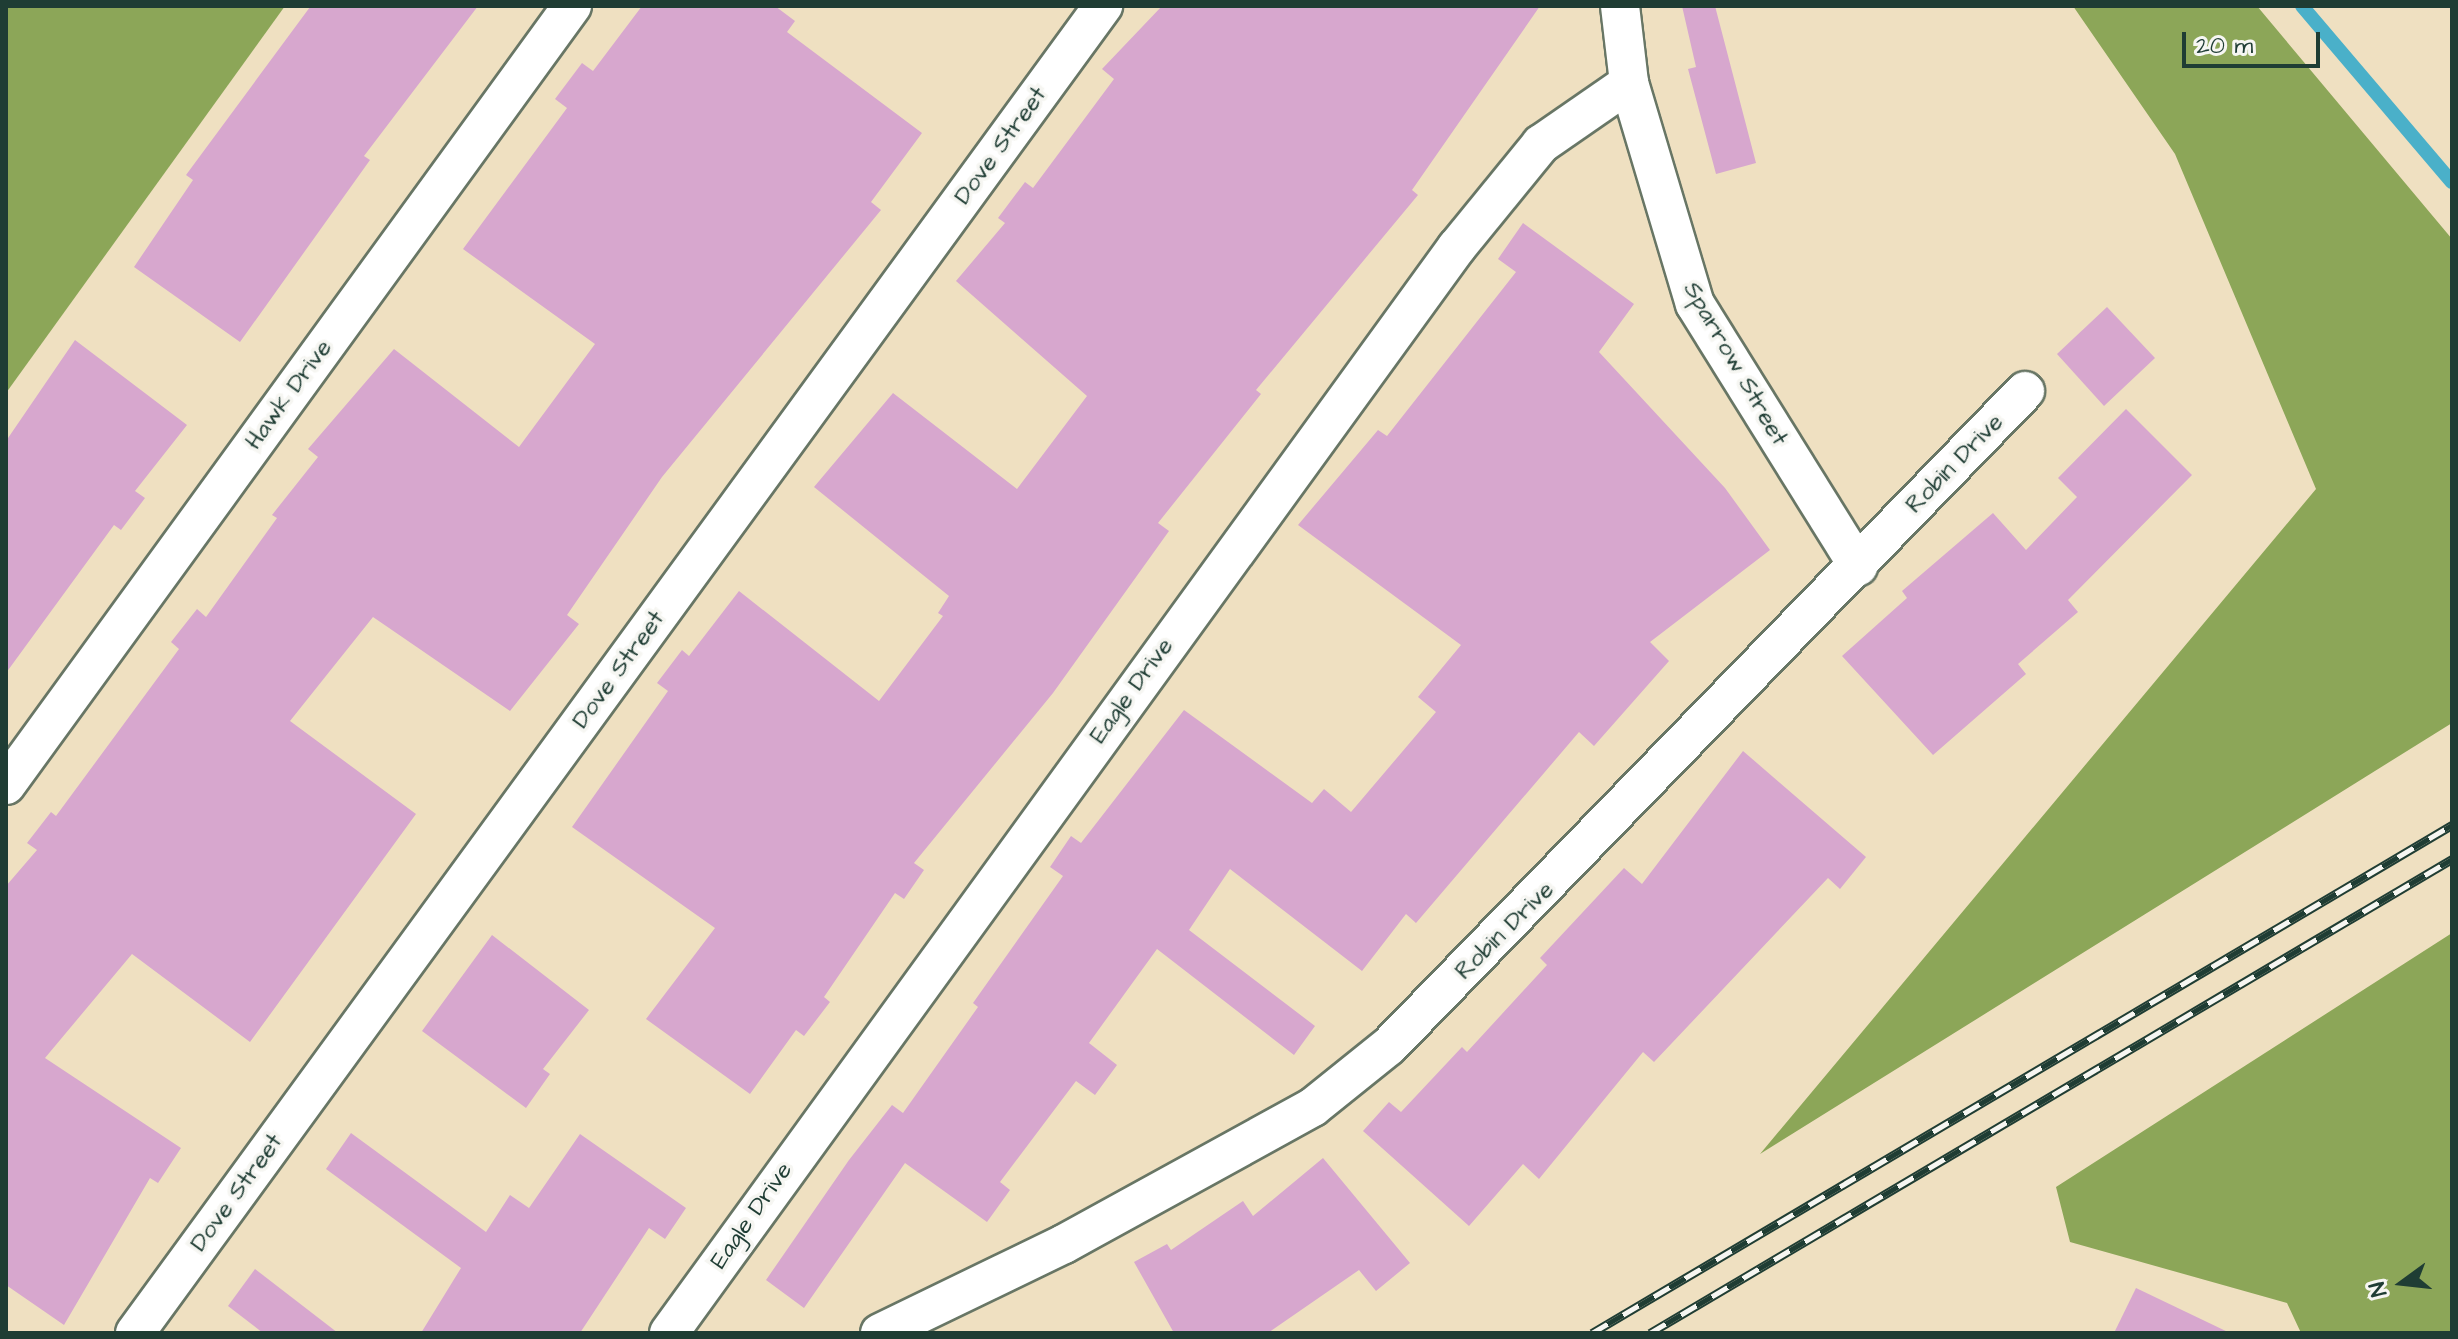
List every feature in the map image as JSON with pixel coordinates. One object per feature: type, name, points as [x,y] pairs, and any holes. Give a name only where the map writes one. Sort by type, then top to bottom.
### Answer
[{"type":"street","name":"Hawk Drive","points":[[6,785],[572,6]]},
{"type":"street","name":"Dove Street","points":[[135,1333],[1103,6]]},
{"type":"street","name":"Sparrow Street","points":[[1620,6],[1629,83],[1695,304],[1858,566]]},
{"type":"street","name":"Eagle Drive","points":[[669,1333],[1457,247],[1541,144],[1629,83]]},
{"type":"street","name":"Robin Drive","points":[[880,1333],[1064,1244],[1324,1098],[1503,935],[2025,391]]},
{"type":"green space","points":[[6,6],[285,6],[6,393]]},
{"type":"green space","points":[[2073,6],[2257,6],[2452,239],[2452,723],[1760,1154],[2316,489],[2175,154]]},
{"type":"green space","points":[[2452,933],[2452,1333],[2301,1333],[2287,1303],[2070,1242],[2056,1187]]},
{"type":"building","points":[[478,6],[364,156],[370,160],[240,342],[134,267],[193,180],[186,175],[310,7]]},
{"type":"building","points":[[642,6],[775,6],[795,21],[787,32],[922,133],[871,202],[881,210],[662,477],[567,615],[579,624],[510,711],[373,617],[290,721],[416,814],[250,1042],[132,954],[45,1058],[181,1148],[158,1183],[150,1178],[64,1325],[6,1285],[6,886],[37,850],[27,843],[51,812],[56,816],[179,649],[171,642],[197,609],[206,617],[277,518],[272,515],[318,457],[308,449],[394,349],[519,447],[595,344],[463,249],[567,108],[555,99],[582,63],[593,71]]},
{"type":"building","points":[[1162,6],[1540,6],[1412,190],[1418,195],[1256,390],[1261,394],[1158,523],[1169,531],[1053,693],[914,863],[924,870],[904,899],[895,893],[824,997],[830,1002],[804,1036],[796,1030],[750,1094],[646,1019],[715,928],[572,827],[668,691],[657,683],[682,650],[689,656],[739,591],[879,701],[943,616],[938,613],[949,596],[814,487],[893,393],[1017,489],[1087,396],[956,281],[1005,223],[998,218],[1025,182],[1033,188],[1114,79],[1102,69]]},
{"type":"building","points":[[1682,6],[1715,6],[1756,163],[1716,174],[1688,69],[1696,67]]},
{"type":"building","points":[[1523,223],[1634,304],[1599,352],[1725,488],[1770,550],[1650,642],[1669,661],[1594,746],[1579,732],[1416,923],[1406,914],[1362,971],[1230,869],[1189,930],[1315,1026],[1294,1055],[1157,949],[1089,1043],[1117,1065],[1095,1095],[1076,1081],[1000,1182],[1010,1190],[987,1222],[905,1163],[804,1308],[766,1280],[849,1160],[892,1105],[903,1113],[978,1007],[973,1003],[1063,876],[1050,867],[1071,836],[1081,843],[1184,710],[1312,803],[1324,789],[1351,812],[1436,712],[1418,697],[1461,645],[1298,525],[1378,430],[1387,436],[1516,272],[1498,259]]},
{"type":"building","points":[[2107,307],[2155,358],[2104,406],[2057,354]]},
{"type":"building","points":[[75,340],[187,425],[135,491],[145,498],[121,530],[114,525],[6,673],[6,441]]},
{"type":"building","points":[[2126,409],[2192,475],[2068,600],[2078,612],[2018,664],[2026,674],[1933,755],[1842,656],[1907,598],[1902,591],[1993,513],[2026,550],[2077,497],[2058,478]]},
{"type":"building","points":[[1743,751],[1866,857],[1840,889],[1828,878],[1654,1062],[1643,1052],[1539,1179],[1523,1164],[1469,1226],[1363,1131],[1389,1102],[1401,1112],[1462,1047],[1467,1052],[1547,965],[1540,958],[1624,868],[1642,884]]},
{"type":"building","points":[[492,935],[589,1010],[543,1069],[550,1074],[526,1108],[422,1031]]},
{"type":"building","points":[[351,1133],[486,1232],[510,1195],[529,1208],[580,1134],[686,1208],[665,1239],[649,1228],[580,1333],[421,1333],[461,1268],[326,1169]]},
{"type":"building","points":[[1323,1158],[1410,1263],[1376,1291],[1359,1270],[1268,1333],[1174,1333],[1134,1262],[1167,1244],[1171,1250],[1243,1201],[1253,1216]]},
{"type":"building","points":[[255,1269],[338,1333],[263,1333],[228,1306]]},
{"type":"building","points":[[2136,1288],[2230,1333],[2114,1333]]},
{"type":"waterway","points":[[2302,6],[2452,182]]},
{"type":"railway","points":[[1592,1333],[2452,825]]},
{"type":"railway","points":[[1650,1333],[2452,859]]}]
